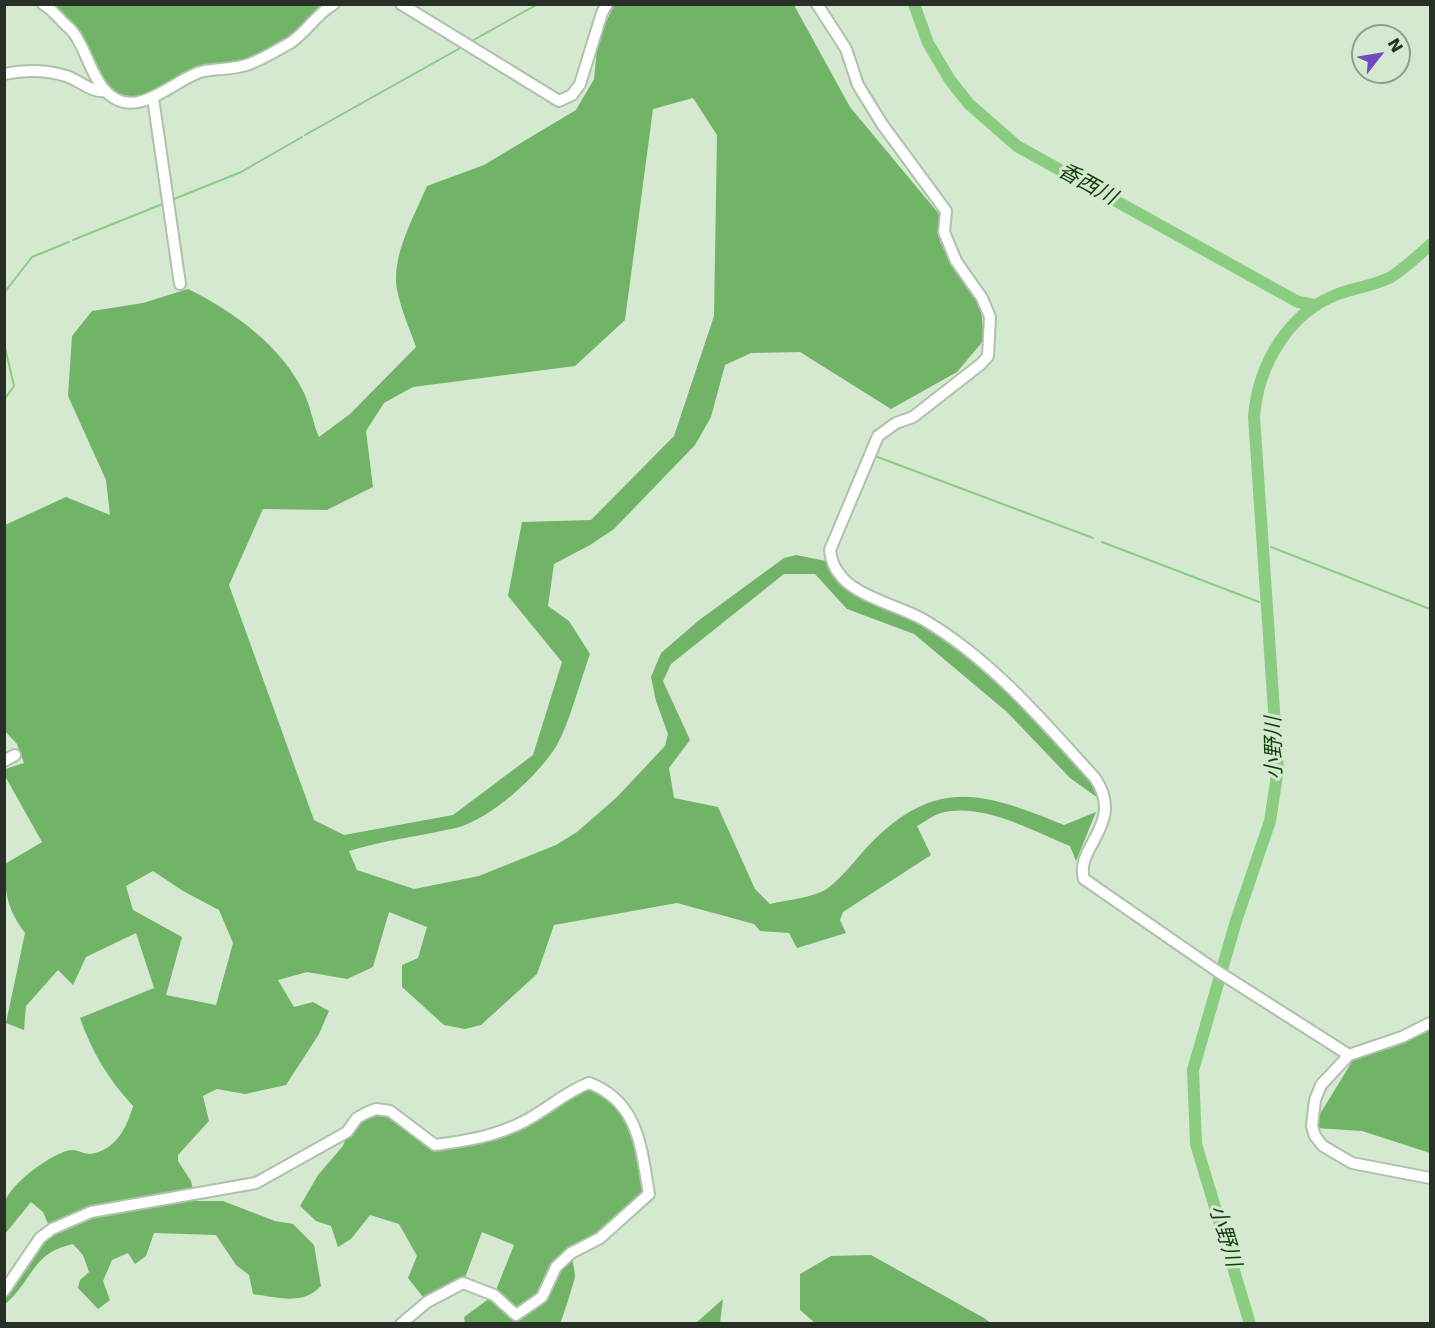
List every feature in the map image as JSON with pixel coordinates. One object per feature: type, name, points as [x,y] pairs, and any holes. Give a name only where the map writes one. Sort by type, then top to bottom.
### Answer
[{"type":"street","points":[[43,4],[73,31],[90,72],[105,91],[120,100],[131,103],[153,98],[181,80],[200,72],[248,65],[292,42],[306,26],[334,4]]},
{"type":"street","points":[[401,4],[559,101],[572,95],[580,84],[602,13],[607,4]]},
{"type":"street","points":[[817,4],[846,49],[858,85],[882,124],[945,211],[944,232],[956,261],[982,298],[990,317],[988,356],[981,364],[913,417],[897,423],[878,436],[830,550],[831,562],[843,580],[855,589],[922,618],[953,638],[1029,704],[1095,778],[1104,792],[1106,814],[1083,867],[1084,879],[1222,974],[1349,1055]]},
{"type":"street","points":[[4,74],[30,72],[63,75],[98,92],[105,91]]},
{"type":"street","points":[[153,98],[180,284]]},
{"type":"street","points":[[4,761],[15,755]]},
{"type":"street","points":[[1431,1023],[1402,1037],[1349,1055],[1321,1085],[1315,1100],[1312,1126],[1315,1136],[1323,1146],[1352,1163],[1431,1178]]},
{"type":"street","points":[[4,1291],[40,1238],[52,1229],[91,1212],[256,1183],[347,1132],[357,1118],[376,1109],[390,1111],[435,1145],[504,1131],[527,1120],[566,1092],[590,1083],[620,1100],[634,1125],[649,1194],[600,1238],[571,1253],[556,1267],[542,1297],[516,1315],[494,1295],[464,1283],[426,1302],[400,1323]]},
{"type":"green space","points":[[50,5],[334,5],[248,65],[220,68],[131,103],[105,91],[96,65],[84,44]]},
{"type":"green space","points":[[614,5],[794,5],[850,107],[939,214],[940,242],[981,308],[984,340],[957,372],[891,409],[800,352],[751,353],[725,365],[711,417],[695,445],[614,529],[554,564],[548,606],[569,621],[590,654],[566,725],[549,757],[499,806],[470,823],[349,851],[357,870],[414,889],[479,876],[556,845],[577,832],[616,798],[665,746],[668,734],[656,701],[651,677],[661,653],[698,621],[784,558],[796,555],[831,562],[843,580],[953,638],[1095,778],[1105,803],[1070,778],[1007,712],[914,634],[847,609],[815,574],[784,574],[671,664],[663,681],[690,740],[669,768],[674,798],[718,807],[755,889],[770,904],[811,895],[828,888],[868,846],[893,824],[916,809],[938,800],[961,797],[984,799],[1064,825],[1096,812],[1076,861],[1070,846],[1024,826],[974,811],[941,813],[917,826],[931,855],[843,912],[840,920],[846,933],[797,948],[789,933],[760,931],[754,924],[677,903],[554,925],[537,974],[481,1025],[465,1029],[444,1025],[402,987],[402,965],[418,958],[427,927],[389,912],[373,967],[347,979],[307,972],[278,980],[294,1007],[313,1002],[329,1011],[319,1034],[286,1085],[245,1094],[217,1089],[203,1096],[209,1121],[178,1155],[178,1161],[191,1181],[196,1201],[223,1201],[275,1221],[293,1224],[314,1245],[321,1286],[314,1292],[298,1298],[253,1294],[249,1275],[236,1265],[216,1235],[154,1233],[146,1256],[135,1264],[128,1253],[112,1260],[103,1281],[110,1300],[98,1309],[78,1288],[80,1280],[89,1272],[83,1255],[73,1244],[59,1248],[41,1261],[15,1295],[5,1304],[5,1295],[49,1226],[43,1212],[31,1202],[5,1234],[4,1210],[8,1195],[23,1178],[54,1156],[72,1150],[90,1154],[106,1148],[119,1137],[133,1106],[102,1065],[80,1018],[154,988],[136,933],[86,957],[73,985],[58,970],[26,1006],[24,1030],[6,1023],[25,933],[8,901],[5,864],[42,842],[5,776],[5,769],[24,763],[17,744],[5,731],[5,525],[66,497],[110,515],[106,480],[68,396],[72,336],[92,311],[143,303],[188,289],[239,319],[283,360],[304,393],[319,437],[350,414],[416,347],[404,314],[396,281],[404,238],[427,186],[484,165],[576,110],[594,79],[598,39]],"holes":[[[693,98],[717,135],[714,316],[674,436],[591,520],[522,522],[508,596],[562,662],[533,755],[453,815],[344,835],[314,820],[229,585],[263,509],[327,510],[373,487],[366,431],[384,403],[413,387],[575,366],[625,320],[653,109]],[[153,871],[183,891],[219,910],[233,943],[216,1005],[166,995],[182,937],[133,910],[126,886]]]},
{"type":"green space","points":[[1430,1017],[1430,1153],[1362,1131],[1316,1128],[1320,1114],[1353,1060]]},
{"type":"green space","points":[[600,1087],[634,1125],[649,1194],[626,1216],[571,1253],[575,1277],[560,1324],[465,1323],[464,1317],[494,1295],[514,1245],[482,1232],[463,1283],[427,1302],[408,1278],[417,1256],[399,1224],[370,1215],[351,1239],[338,1247],[331,1226],[316,1221],[300,1206],[318,1175],[343,1146],[348,1131],[357,1118],[390,1111],[435,1145],[504,1131],[569,1091]]},
{"type":"green space","points":[[871,1255],[991,1323],[815,1323],[800,1310],[800,1274],[831,1256]]},
{"type":"green space","points":[[723,1299],[720,1323],[696,1323]]},
{"type":"waterway","points":[[470,42],[538,4]]},
{"type":"waterway","name":"香西川","points":[[914,4],[928,43],[950,80],[969,104],[1017,146],[1298,302],[1315,305]]},
{"type":"waterway","points":[[305,135],[462,47]]},
{"type":"waterway","points":[[174,199],[241,172],[302,137]]},
{"type":"waterway","points":[[73,240],[165,203]]},
{"type":"waterway","points":[[4,293],[32,257],[69,242]]},
{"type":"waterway","name":"小野川","points":[[1250,1324],[1196,1144],[1193,1070],[1236,921],[1270,821],[1278,769],[1254,417],[1257,398],[1269,360],[1279,343],[1304,314],[1338,294],[1391,277],[1430,245]]},
{"type":"waterway","points":[[4,343],[14,386],[4,400]]},
{"type":"waterway","points":[[875,456],[1093,538]]},
{"type":"waterway","points":[[1102,542],[1259,602]]},
{"type":"waterway","points":[[1271,547],[1430,609]]}]
